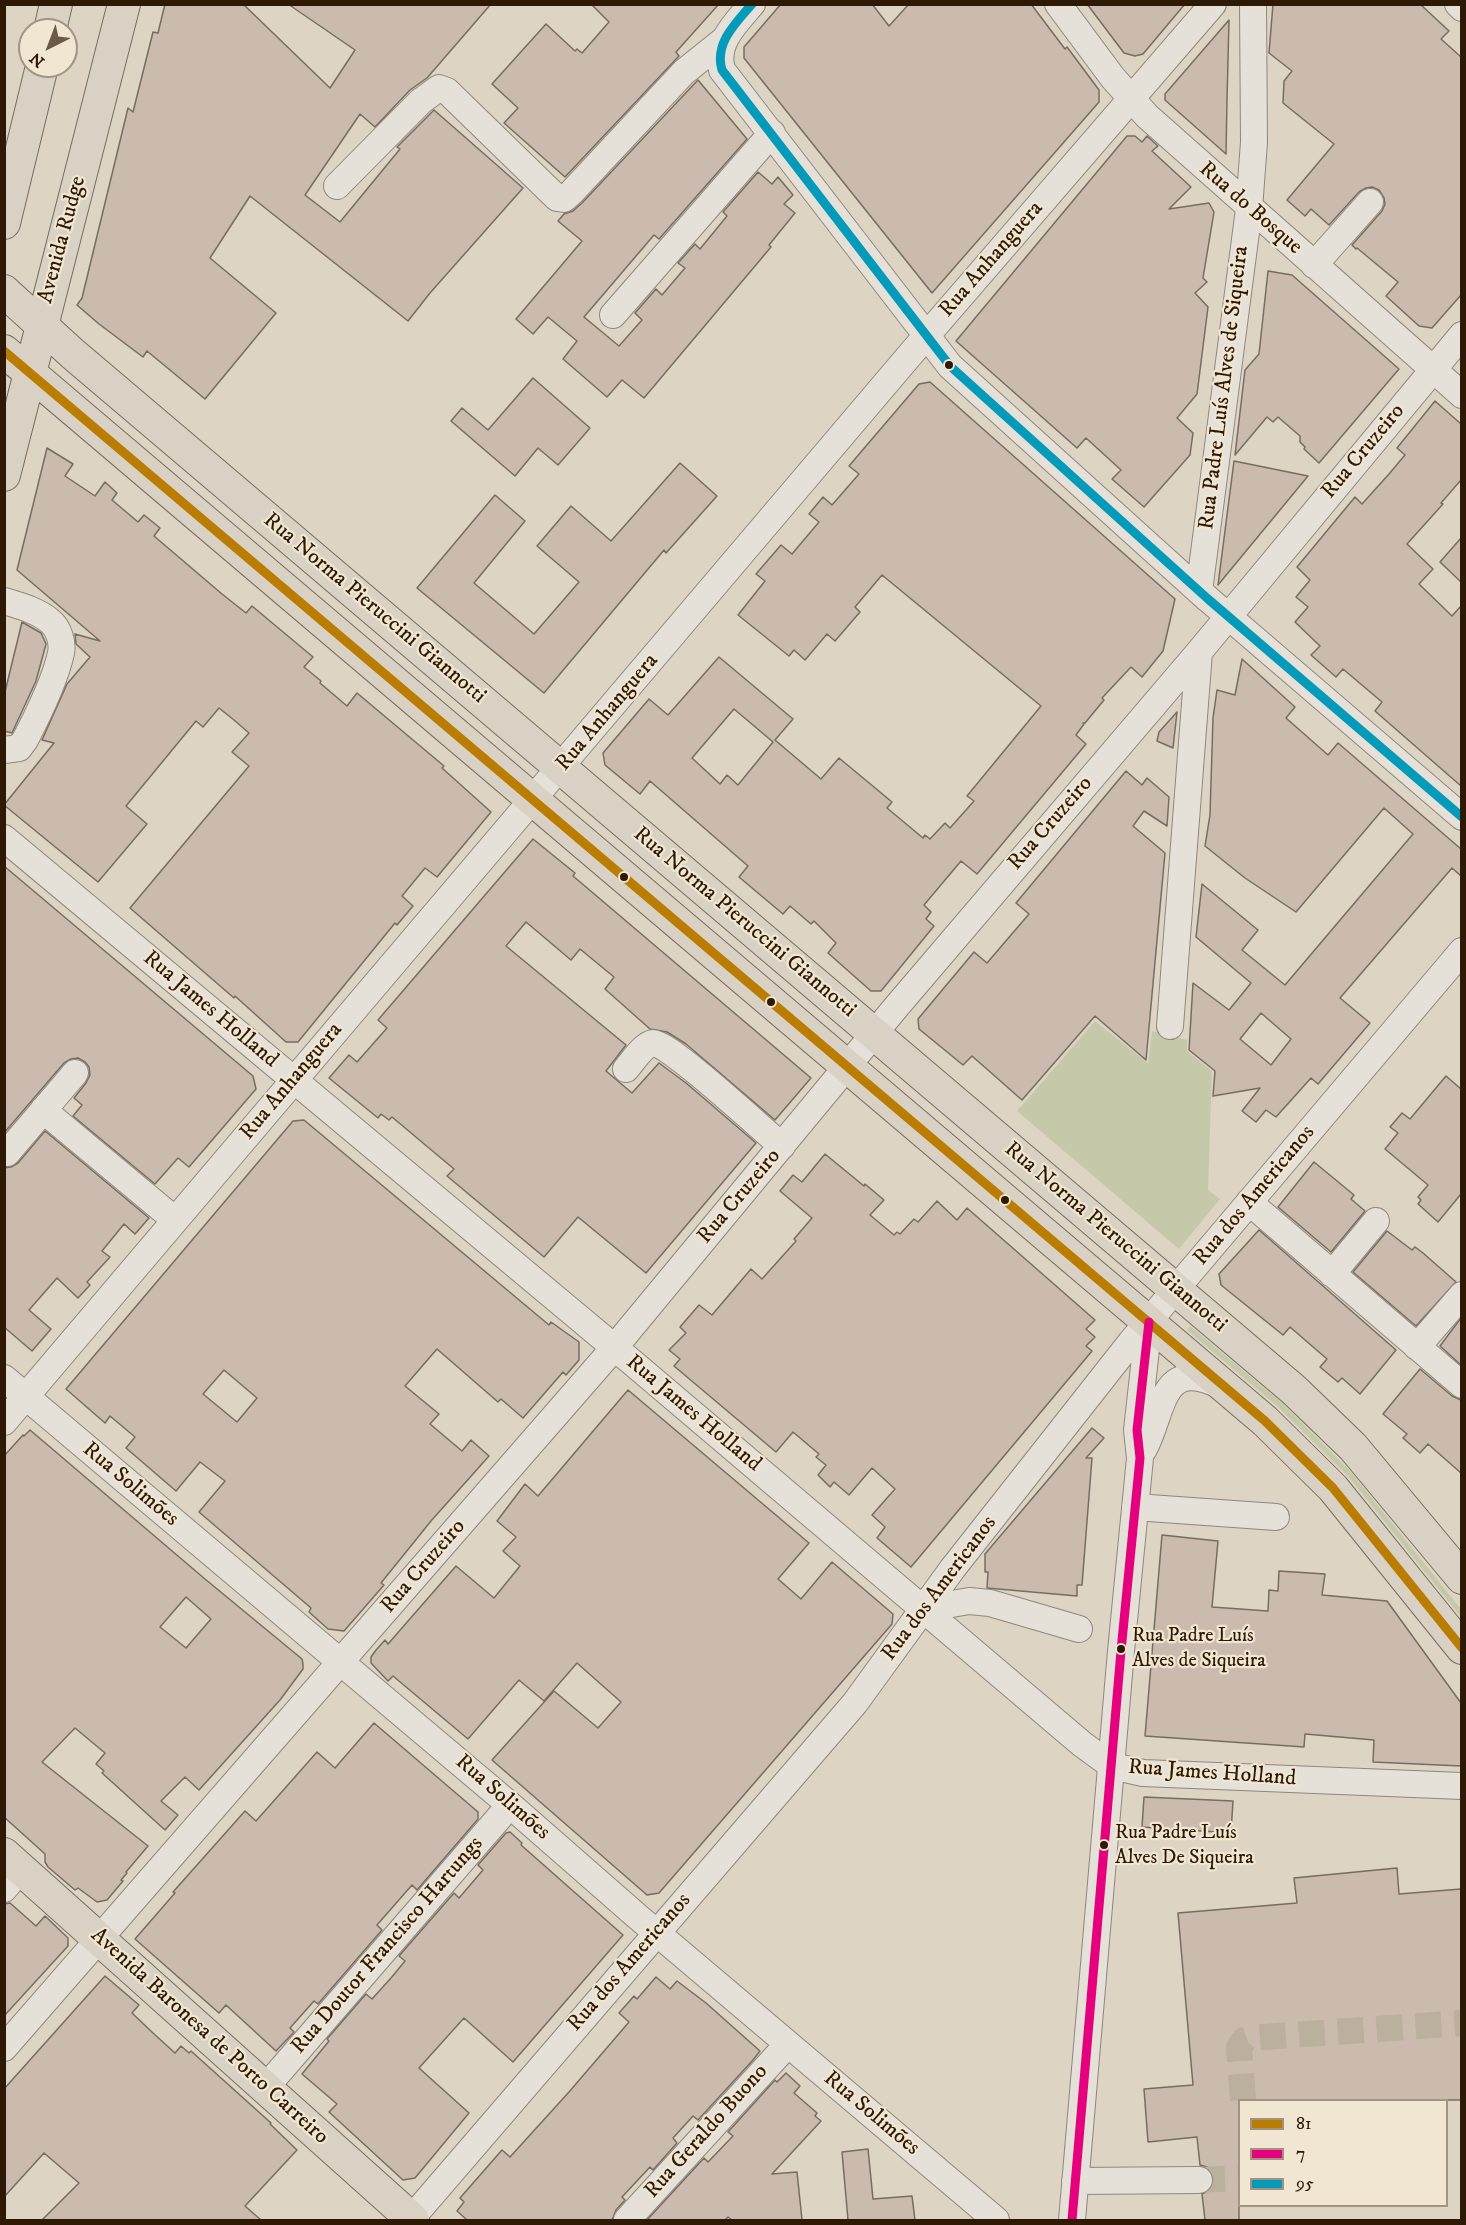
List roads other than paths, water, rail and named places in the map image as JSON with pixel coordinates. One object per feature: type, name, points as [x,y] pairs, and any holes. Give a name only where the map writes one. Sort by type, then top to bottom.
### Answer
[{"type":"main road","name":"Avenida Rudge","points":[[4,475],[124,4]]},
{"type":"main road","points":[[4,223],[39,78]]},
{"type":"main road","name":"Rua Norma Pieruccini Giannotti","points":[[4,291],[41,326],[1294,1390],[1325,1419],[1394,1495],[1461,1578]]},
{"type":"main road","name":"Rua Norma Pieruccini Giannotti","points":[[4,351],[1265,1420],[1333,1488],[1461,1648]]},
{"type":"main road","name":"Avenida Baronesa de Porto Carreiro","points":[[10,1871],[99,1939],[412,2220]]},
{"type":"street","points":[[337,186],[421,101],[439,88],[447,91],[557,198],[564,199],[684,72],[724,40],[752,4]]},
{"type":"street","name":"Rua do Bosque","points":[[1058,4],[1130,99],[1249,209],[1461,395]]},
{"type":"street","name":"Rua Anhanguera","points":[[4,1422],[927,336],[1213,4]]},
{"type":"street","name":"Rua Padre Luís Alves de Siqueira","points":[[1199,591],[1249,209],[1254,142],[1253,4]]},
{"type":"street","points":[[1458,4],[1461,8]]},
{"type":"street","points":[[724,40],[720,62],[728,79],[950,366],[970,387],[1199,591],[1461,817]]},
{"type":"street","points":[[613,315],[772,133]]},
{"type":"street","points":[[1197,162],[1214,169],[1231,170],[1245,158],[1254,142]]},
{"type":"street","points":[[1314,265],[1370,202]]},
{"type":"street","name":"Rua Cruzeiro","points":[[4,2048],[342,1663],[614,1348],[874,1033],[1199,652],[1461,335]]},
{"type":"street","points":[[4,601],[38,613],[53,624],[60,636],[61,651],[50,685],[26,740],[19,748],[4,750]]},
{"type":"street","points":[[1170,1026],[1199,652]]},
{"type":"street","name":"Rua James Holland","points":[[4,838],[614,1348],[1082,1744],[1112,1766],[1143,1773],[1461,1786]]},
{"type":"street","name":"Rua dos Americanos","points":[[412,2220],[855,1703],[961,1559],[1149,1322],[1461,951]]},
{"type":"street","points":[[627,1069],[648,1046],[653,1043],[659,1044],[684,1061],[782,1146]]},
{"type":"street","points":[[7,1153],[75,1073]]},
{"type":"street","points":[[43,1110],[175,1220]]},
{"type":"street","points":[[1249,1202],[1461,1385]]},
{"type":"street","points":[[1332,1274],[1376,1221]]},
{"type":"street","points":[[1417,1347],[1461,1295]]},
{"type":"street","points":[[1071,2218],[1140,1458],[1137,1430],[1149,1322]]},
{"type":"street","name":"Rua Solimões","points":[[4,1378],[510,1805],[996,2220]]},
{"type":"street","points":[[1140,1458],[1162,1402],[1176,1380],[1197,1378],[1230,1391]]},
{"type":"street","points":[[1135,1507],[1276,1517]]},
{"type":"street","points":[[923,1609],[969,1601],[990,1603],[1079,1629]]},
{"type":"street","name":"Rua Doutor Francisco Hartungs","points":[[266,2087],[510,1805]]},
{"type":"street","name":"Rua Geraldo Buono","points":[[627,2220],[788,2044]]},
{"type":"street","points":[[1075,2181],[1199,2180]]},
{"type":"tunnel","points":[[1243,2099],[1239,2047],[1244,2040],[1462,2023]]},
{"type":"tunnel","points":[[1199,2180],[1238,2178]]},
{"type":"place","name":"Rua Padre Luís Alves de Siqueira","points":[[1121,1649]]},
{"type":"place","name":"Rua Padre Luís Alves De Siqueira","points":[[1104,1845]]}]
